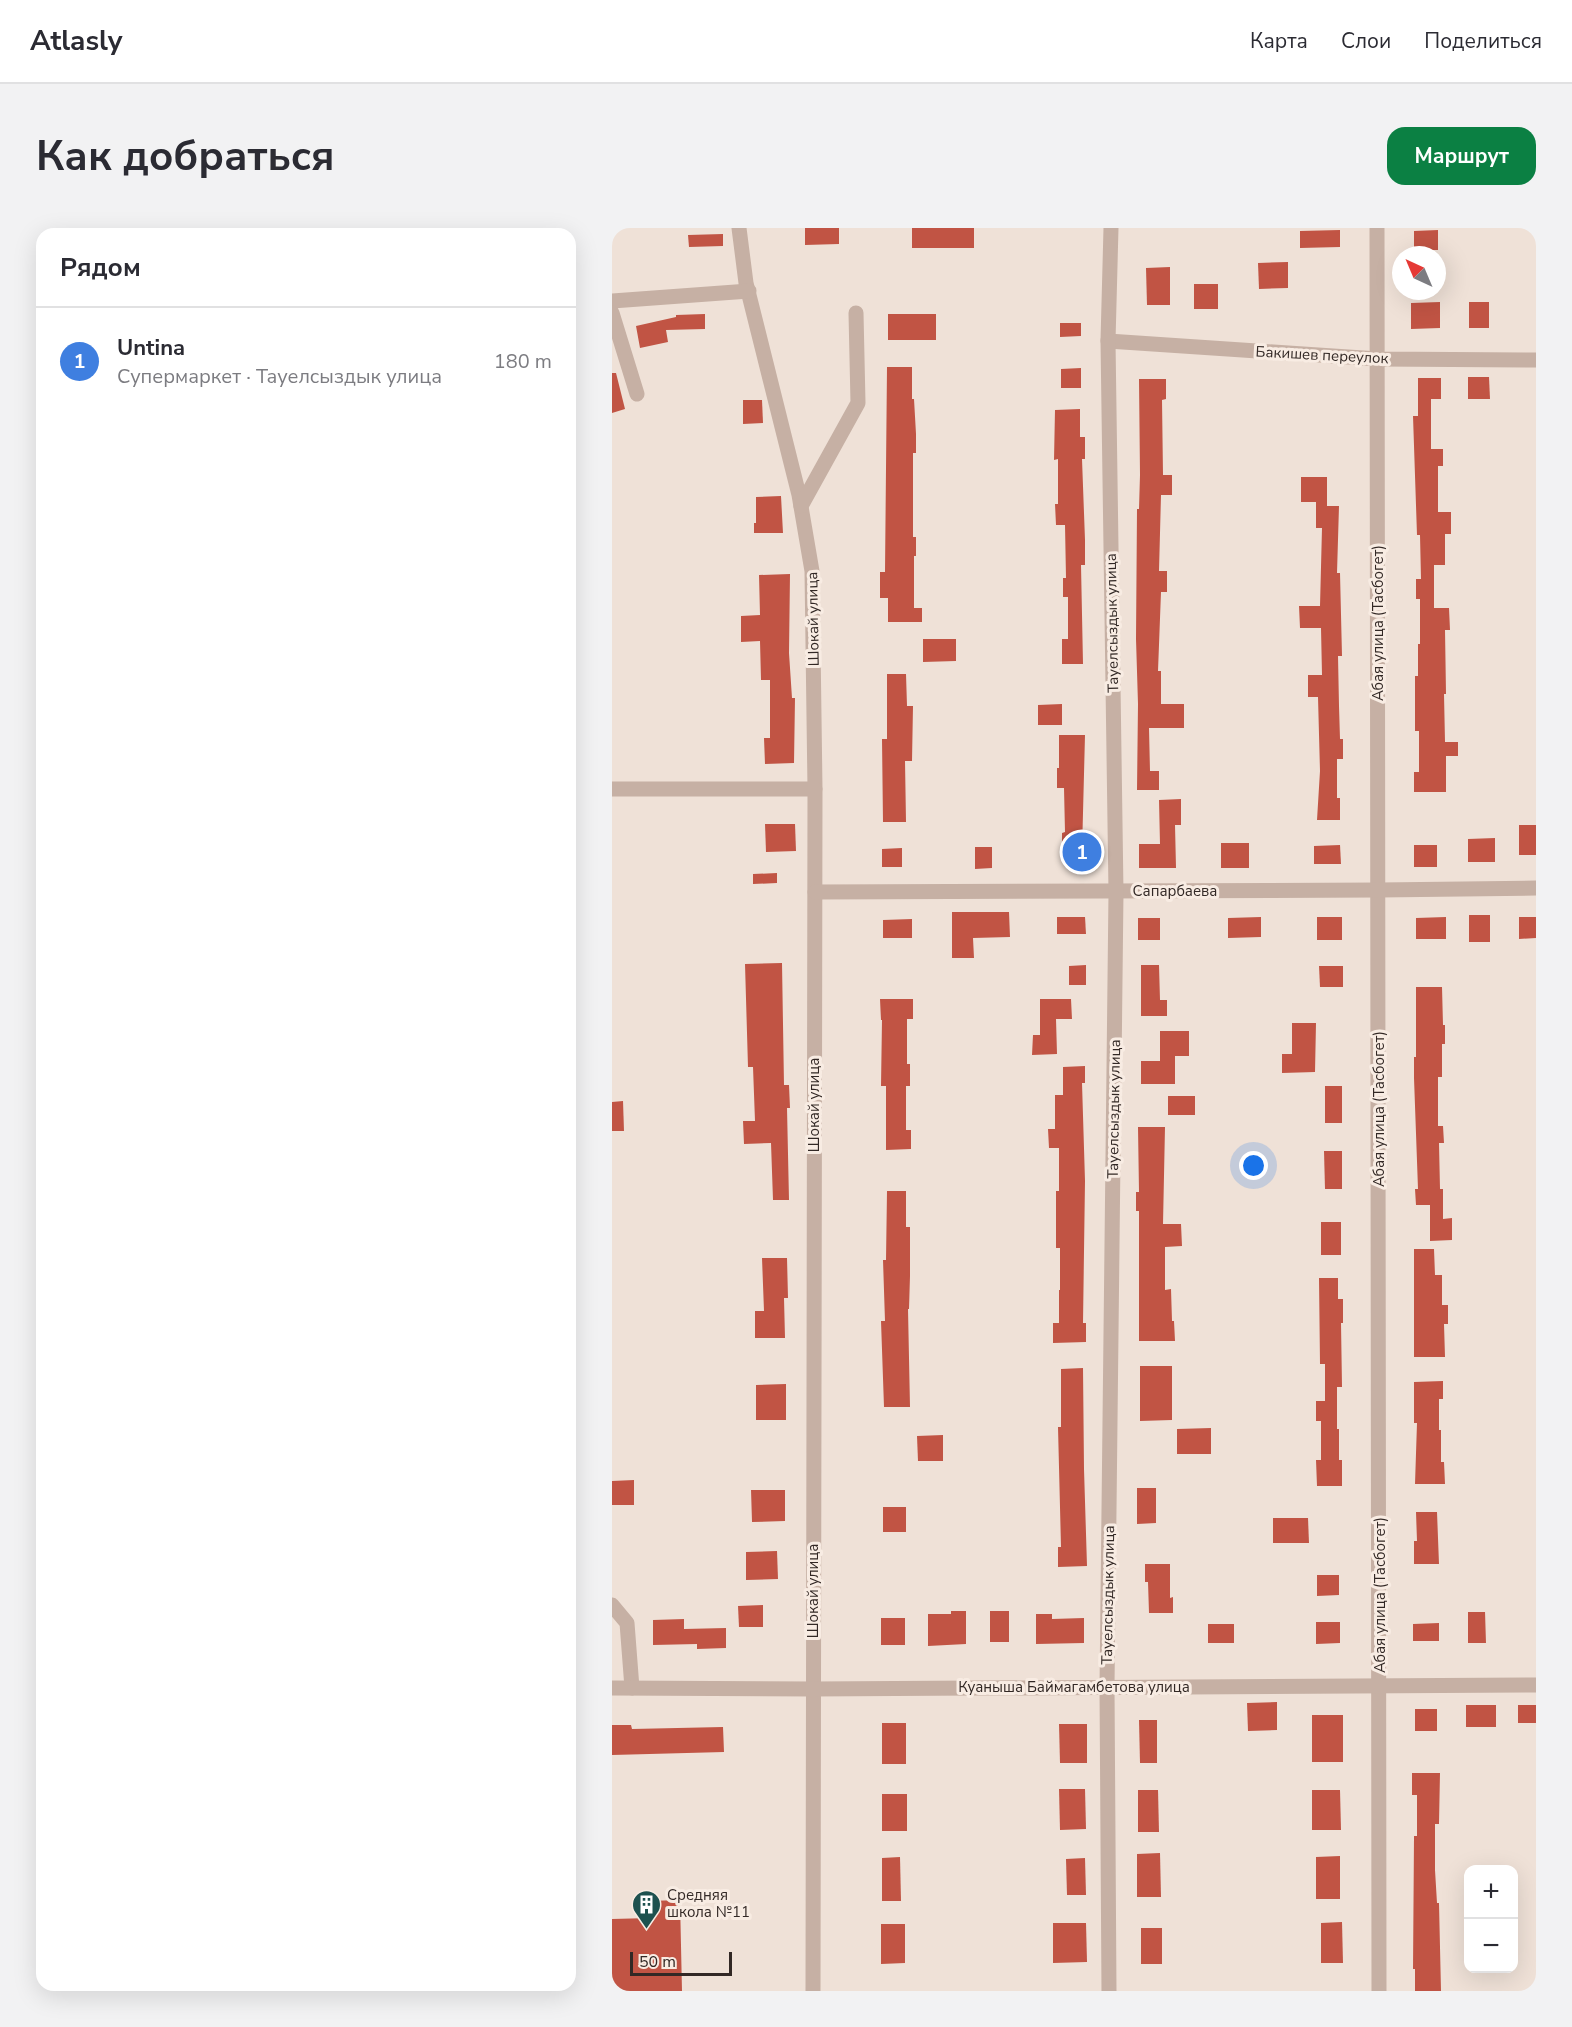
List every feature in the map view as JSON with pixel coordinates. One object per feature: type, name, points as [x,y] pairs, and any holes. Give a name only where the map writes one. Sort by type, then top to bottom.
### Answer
[{"type":"street","name":"Шокай улица","points":[[739,228],[748,291],[801,506],[813,571],[815,789],[813,1991]]},
{"type":"street","name":"Тауелсыздык улица","points":[[1109,1991],[1107,1687],[1116,892],[1108,341],[1111,228]]},
{"type":"street","name":"Абая улица (Тасбогет)","points":[[1377,228],[1379,1991]]},
{"type":"street","points":[[612,301],[748,291]]},
{"type":"street","points":[[612,313],[638,394]]},
{"type":"street","points":[[801,506],[858,403],[856,313]]},
{"type":"street","name":"Бакишев переулок","points":[[1108,341],[1378,359],[1536,360]]},
{"type":"street","points":[[612,789],[815,789]]},
{"type":"street","name":"Сапарбаева","points":[[815,892],[1536,888]]},
{"type":"street","points":[[612,1605],[627,1623],[632,1688]]},
{"type":"street","name":"Куаныша Баймагамбетова улица","points":[[612,1688],[1536,1685]]},
{"type":"building","points":[[805,228],[839,228],[839,244],[805,245]]},
{"type":"building","points":[[912,228],[974,228],[974,248],[912,248]]},
{"type":"building","points":[[1340,230],[1340,247],[1300,248],[1300,231]]},
{"type":"building","points":[[1438,230],[1438,246],[1414,246],[1414,231]]},
{"type":"building","points":[[723,234],[723,246],[689,247],[688,235]]},
{"type":"building","points":[[1288,262],[1288,288],[1259,289],[1258,263]]},
{"type":"building","points":[[1170,267],[1170,305],[1147,305],[1146,268]]},
{"type":"building","points":[[1194,284],[1218,284],[1218,309],[1194,309]]},
{"type":"building","points":[[1440,302],[1440,328],[1411,329],[1411,303]]},
{"type":"building","points":[[1469,302],[1489,302],[1489,328],[1469,328]]},
{"type":"building","points":[[705,314],[705,329],[666,330],[668,342],[640,348],[636,326],[676,317],[676,315]]},
{"type":"building","points":[[888,314],[936,314],[936,340],[888,340]]},
{"type":"building","points":[[1060,323],[1081,323],[1081,336],[1060,337]]},
{"type":"building","points":[[887,367],[912,367],[912,399],[914,399],[916,434],[916,453],[913,453],[913,537],[916,537],[914,608],[922,608],[922,622],[888,622],[888,598],[880,598],[880,572],[885,572]]},
{"type":"building","points":[[1081,368],[1081,388],[1061,388],[1061,369]]},
{"type":"building","points":[[612,373],[616,373],[625,409],[612,413]]},
{"type":"building","points":[[1468,377],[1489,377],[1490,399],[1468,399]]},
{"type":"building","points":[[1418,378],[1441,378],[1441,399],[1431,399],[1431,449],[1443,449],[1443,466],[1438,466],[1438,512],[1451,512],[1451,534],[1445,534],[1445,565],[1434,565],[1434,608],[1449,608],[1450,630],[1445,630],[1445,742],[1458,742],[1458,756],[1446,756],[1446,792],[1414,792],[1414,772],[1419,772],[1419,731],[1415,731],[1415,676],[1418,676],[1420,599],[1416,599],[1416,579],[1421,579],[1420,535],[1417,535],[1413,416],[1418,416]]},
{"type":"building","points":[[1139,379],[1166,379],[1166,399],[1162,400],[1163,475],[1172,475],[1172,495],[1161,495],[1159,571],[1167,571],[1167,592],[1161,592],[1158,671],[1161,671],[1161,704],[1184,704],[1184,728],[1149,728],[1150,771],[1159,771],[1159,790],[1137,790]]},
{"type":"building","points":[[743,400],[762,400],[763,423],[743,424]]},
{"type":"building","points":[[1080,409],[1080,437],[1085,437],[1085,459],[1082,459],[1085,565],[1081,565],[1083,664],[1062,664],[1062,639],[1068,639],[1068,597],[1063,597],[1063,578],[1066,578],[1065,525],[1056,525],[1058,459],[1054,460],[1055,410]]},
{"type":"building","points":[[1301,477],[1327,477],[1327,506],[1339,506],[1337,573],[1340,573],[1342,656],[1338,656],[1340,739],[1343,739],[1343,759],[1337,759],[1337,798],[1340,798],[1340,820],[1317,820],[1320,771],[1318,697],[1308,697],[1308,675],[1322,675],[1321,628],[1300,628],[1299,606],[1320,606],[1322,528],[1316,528],[1316,502],[1301,502]]},
{"type":"building","points":[[781,496],[783,533],[754,533],[756,497]]},
{"type":"building","points":[[790,574],[789,653],[792,698],[795,698],[794,763],[765,764],[764,738],[770,738],[770,680],[761,680],[760,641],[741,642],[741,616],[760,615],[759,575]]},
{"type":"building","points":[[923,639],[956,639],[956,661],[923,662]]},
{"type":"building","points":[[887,674],[906,674],[907,706],[913,706],[912,761],[905,761],[906,822],[883,822],[882,739],[887,739]]},
{"type":"building","points":[[1062,704],[1062,725],[1038,725],[1038,705]]},
{"type":"building","points":[[1059,735],[1085,735],[1082,852],[1062,852],[1062,833],[1065,832],[1064,788],[1057,788]]},
{"type":"building","points":[[1181,799],[1181,825],[1175,825],[1176,868],[1139,868],[1139,844],[1160,844],[1159,800]]},
{"type":"building","points":[[765,824],[795,824],[796,851],[766,852]]},
{"type":"building","points":[[1519,825],[1536,825],[1536,855],[1519,855]]},
{"type":"building","points":[[1495,838],[1495,862],[1468,862],[1468,839]]},
{"type":"building","points":[[1221,843],[1249,843],[1249,868],[1221,868]]},
{"type":"building","points":[[1340,845],[1341,864],[1314,864],[1314,846]]},
{"type":"building","points":[[1414,845],[1437,845],[1437,867],[1414,867]]},
{"type":"building","points":[[975,847],[992,847],[992,868],[975,869]]},
{"type":"building","points":[[902,848],[902,867],[882,867],[882,849]]},
{"type":"building","points":[[777,873],[777,883],[753,884],[753,874]]},
{"type":"building","points":[[952,912],[1009,912],[1010,937],[973,938],[974,958],[952,958]]},
{"type":"building","points":[[1469,915],[1490,915],[1490,942],[1469,942]]},
{"type":"building","points":[[1057,917],[1085,917],[1086,934],[1057,934]]},
{"type":"building","points":[[1261,917],[1261,937],[1228,938],[1228,918]]},
{"type":"building","points":[[1317,917],[1342,917],[1342,940],[1317,940]]},
{"type":"building","points":[[1446,917],[1446,939],[1416,939],[1416,918]]},
{"type":"building","points":[[1519,917],[1536,917],[1536,938],[1519,939]]},
{"type":"building","points":[[1138,918],[1160,918],[1160,940],[1138,940]]},
{"type":"building","points":[[912,919],[912,938],[883,938],[883,920]]},
{"type":"building","points":[[782,963],[784,1085],[789,1085],[790,1108],[787,1108],[789,1200],[773,1200],[771,1143],[744,1144],[743,1121],[755,1121],[753,1067],[748,1067],[745,964]]},
{"type":"building","points":[[1086,965],[1086,985],[1069,985],[1069,966]]},
{"type":"building","points":[[1141,965],[1159,965],[1160,1000],[1167,1000],[1167,1016],[1141,1016]]},
{"type":"building","points":[[1319,966],[1343,966],[1343,987],[1320,987]]},
{"type":"building","points":[[1416,987],[1442,987],[1445,1044],[1442,1044],[1442,1077],[1438,1077],[1438,1126],[1443,1126],[1444,1143],[1439,1143],[1440,1189],[1443,1189],[1443,1219],[1452,1218],[1452,1240],[1430,1241],[1430,1205],[1416,1205],[1415,1189],[1418,1189],[1414,1057],[1416,1057]]},
{"type":"building","points":[[880,999],[913,999],[913,1019],[907,1019],[907,1064],[910,1064],[910,1086],[906,1086],[906,1130],[911,1130],[911,1149],[886,1150],[886,1086],[881,1086]]},
{"type":"building","points":[[1040,999],[1071,999],[1072,1019],[1056,1019],[1057,1054],[1032,1055],[1033,1035],[1040,1035]]},
{"type":"building","points":[[1292,1023],[1316,1023],[1315,1072],[1282,1073],[1282,1054],[1292,1054]]},
{"type":"building","points":[[1160,1031],[1189,1031],[1189,1056],[1175,1056],[1175,1084],[1141,1084],[1141,1061],[1160,1061]]},
{"type":"building","points":[[1085,1066],[1085,1083],[1082,1083],[1085,1181],[1083,1323],[1086,1323],[1086,1342],[1053,1343],[1053,1323],[1059,1323],[1060,1248],[1056,1248],[1056,1191],[1059,1191],[1059,1148],[1049,1148],[1048,1129],[1055,1129],[1055,1095],[1063,1095],[1063,1067]]},
{"type":"building","points":[[1325,1086],[1342,1086],[1342,1123],[1325,1123]]},
{"type":"building","points":[[1168,1096],[1195,1096],[1195,1115],[1168,1115]]},
{"type":"building","points":[[623,1101],[624,1131],[612,1131],[612,1102]]},
{"type":"building","points":[[1138,1127],[1165,1127],[1163,1224],[1181,1224],[1182,1246],[1165,1247],[1165,1290],[1171,1289],[1175,1341],[1139,1341],[1139,1211],[1136,1211],[1136,1192],[1139,1192]]},
{"type":"building","points":[[1324,1151],[1342,1151],[1342,1189],[1325,1189]]},
{"type":"building","points":[[887,1191],[906,1191],[906,1227],[910,1227],[908,1309],[910,1407],[884,1407],[881,1321],[885,1321],[883,1260],[886,1260]]},
{"type":"building","points":[[1321,1222],[1341,1222],[1341,1255],[1321,1255]]},
{"type":"building","points":[[1414,1249],[1434,1249],[1435,1275],[1442,1275],[1442,1305],[1448,1305],[1448,1324],[1444,1324],[1445,1357],[1414,1357]]},
{"type":"building","points":[[762,1258],[787,1258],[788,1298],[784,1298],[785,1338],[755,1338],[755,1311],[764,1311]]},
{"type":"building","points":[[1319,1278],[1338,1278],[1338,1299],[1343,1299],[1342,1387],[1337,1387],[1337,1429],[1339,1429],[1339,1460],[1342,1460],[1342,1486],[1317,1486],[1316,1460],[1321,1460],[1321,1421],[1316,1421],[1316,1401],[1325,1401],[1325,1364],[1320,1364]]},
{"type":"building","points":[[1140,1366],[1172,1366],[1172,1420],[1140,1421]]},
{"type":"building","points":[[1083,1368],[1087,1566],[1058,1567],[1058,1547],[1061,1547],[1058,1427],[1061,1427],[1061,1369]]},
{"type":"building","points":[[1443,1381],[1443,1399],[1439,1399],[1439,1430],[1441,1430],[1441,1462],[1444,1462],[1445,1484],[1415,1484],[1417,1423],[1414,1423],[1414,1382]]},
{"type":"building","points":[[786,1384],[786,1420],[756,1420],[756,1385]]},
{"type":"building","points":[[1211,1428],[1211,1454],[1177,1454],[1177,1429]]},
{"type":"building","points":[[943,1435],[943,1461],[918,1461],[917,1436]]},
{"type":"building","points":[[634,1480],[634,1505],[612,1505],[612,1481]]},
{"type":"building","points":[[1137,1488],[1156,1488],[1156,1523],[1137,1524]]},
{"type":"building","points":[[751,1490],[785,1490],[785,1521],[752,1522]]},
{"type":"building","points":[[883,1507],[906,1507],[906,1532],[883,1532]]},
{"type":"building","points":[[1416,1512],[1437,1512],[1439,1564],[1414,1564],[1414,1541],[1417,1541]]},
{"type":"building","points":[[1273,1518],[1308,1518],[1309,1543],[1273,1543]]},
{"type":"building","points":[[777,1551],[778,1579],[746,1580],[746,1552]]},
{"type":"building","points":[[1145,1564],[1170,1564],[1170,1598],[1173,1597],[1173,1613],[1149,1613]]},
{"type":"building","points":[[1317,1575],[1339,1575],[1339,1595],[1317,1596]]},
{"type":"building","points":[[763,1605],[763,1627],[739,1627],[738,1606]]},
{"type":"building","points":[[951,1611],[966,1611],[966,1644],[928,1646],[928,1614],[951,1614]]},
{"type":"building","points":[[990,1611],[1009,1611],[1009,1642],[990,1642]]},
{"type":"building","points":[[1468,1612],[1485,1612],[1486,1643],[1468,1643]]},
{"type":"building","points":[[1036,1614],[1052,1614],[1052,1619],[1084,1618],[1084,1643],[1036,1644]]},
{"type":"building","points":[[881,1618],[905,1618],[905,1645],[881,1645]]},
{"type":"building","points":[[684,1619],[684,1629],[726,1628],[726,1648],[697,1649],[697,1644],[653,1645],[653,1620]]},
{"type":"building","points":[[1316,1622],[1340,1622],[1340,1643],[1316,1644]]},
{"type":"building","points":[[1439,1623],[1439,1641],[1413,1641],[1413,1624]]},
{"type":"building","points":[[1208,1624],[1234,1624],[1234,1643],[1208,1643]]},
{"type":"building","points":[[1277,1702],[1277,1730],[1248,1731],[1247,1703]]},
{"type":"building","points":[[1466,1705],[1496,1705],[1496,1727],[1466,1727]]},
{"type":"building","points":[[1518,1705],[1536,1705],[1536,1723],[1518,1723]]},
{"type":"building","points":[[1415,1709],[1437,1709],[1437,1731],[1415,1731]]},
{"type":"building","points":[[1312,1715],[1343,1715],[1343,1762],[1312,1762]]},
{"type":"building","points":[[1139,1720],[1157,1720],[1157,1763],[1140,1763]]},
{"type":"building","points":[[882,1723],[906,1723],[906,1764],[882,1764]]},
{"type":"building","points":[[1059,1724],[1087,1724],[1087,1763],[1060,1763]]},
{"type":"building","points":[[612,1725],[631,1725],[632,1729],[723,1727],[724,1752],[612,1755]]},
{"type":"building","points":[[1412,1773],[1440,1773],[1439,1824],[1435,1824],[1435,1870],[1437,1903],[1439,1903],[1441,1991],[1415,1991],[1415,1969],[1413,1969],[1414,1836],[1417,1836],[1417,1795],[1412,1795]]},
{"type":"building","points":[[1059,1789],[1085,1789],[1086,1829],[1060,1830]]},
{"type":"building","points":[[1138,1790],[1158,1790],[1159,1832],[1138,1832]]},
{"type":"building","points":[[1312,1790],[1340,1790],[1341,1830],[1312,1830]]},
{"type":"building","points":[[882,1794],[907,1794],[907,1831],[882,1831]]},
{"type":"building","points":[[1160,1853],[1161,1897],[1137,1897],[1137,1854]]},
{"type":"building","points":[[1340,1856],[1340,1899],[1316,1899],[1316,1857]]},
{"type":"building","points":[[900,1857],[901,1901],[882,1901],[882,1858]]},
{"type":"building","points":[[1085,1858],[1086,1895],[1067,1895],[1066,1859]]},
{"type":"building","name":"Средняя школа №11","points":[[680,1900],[682,1991],[612,1991],[612,1919],[650,1918],[649,1901]]},
{"type":"building","points":[[1342,1922],[1343,1963],[1321,1963],[1321,1923]]},
{"type":"building","points":[[1053,1923],[1086,1923],[1087,1962],[1053,1963]]},
{"type":"building","points":[[881,1924],[905,1924],[905,1963],[881,1964]]},
{"type":"building","points":[[1141,1928],[1162,1928],[1162,1964],[1141,1964]]},
{"type":"place","name":"Untina","points":[[1082,852]]},
{"type":"place","name":"Средняя школа №11","points":[[646,1930]]}]
